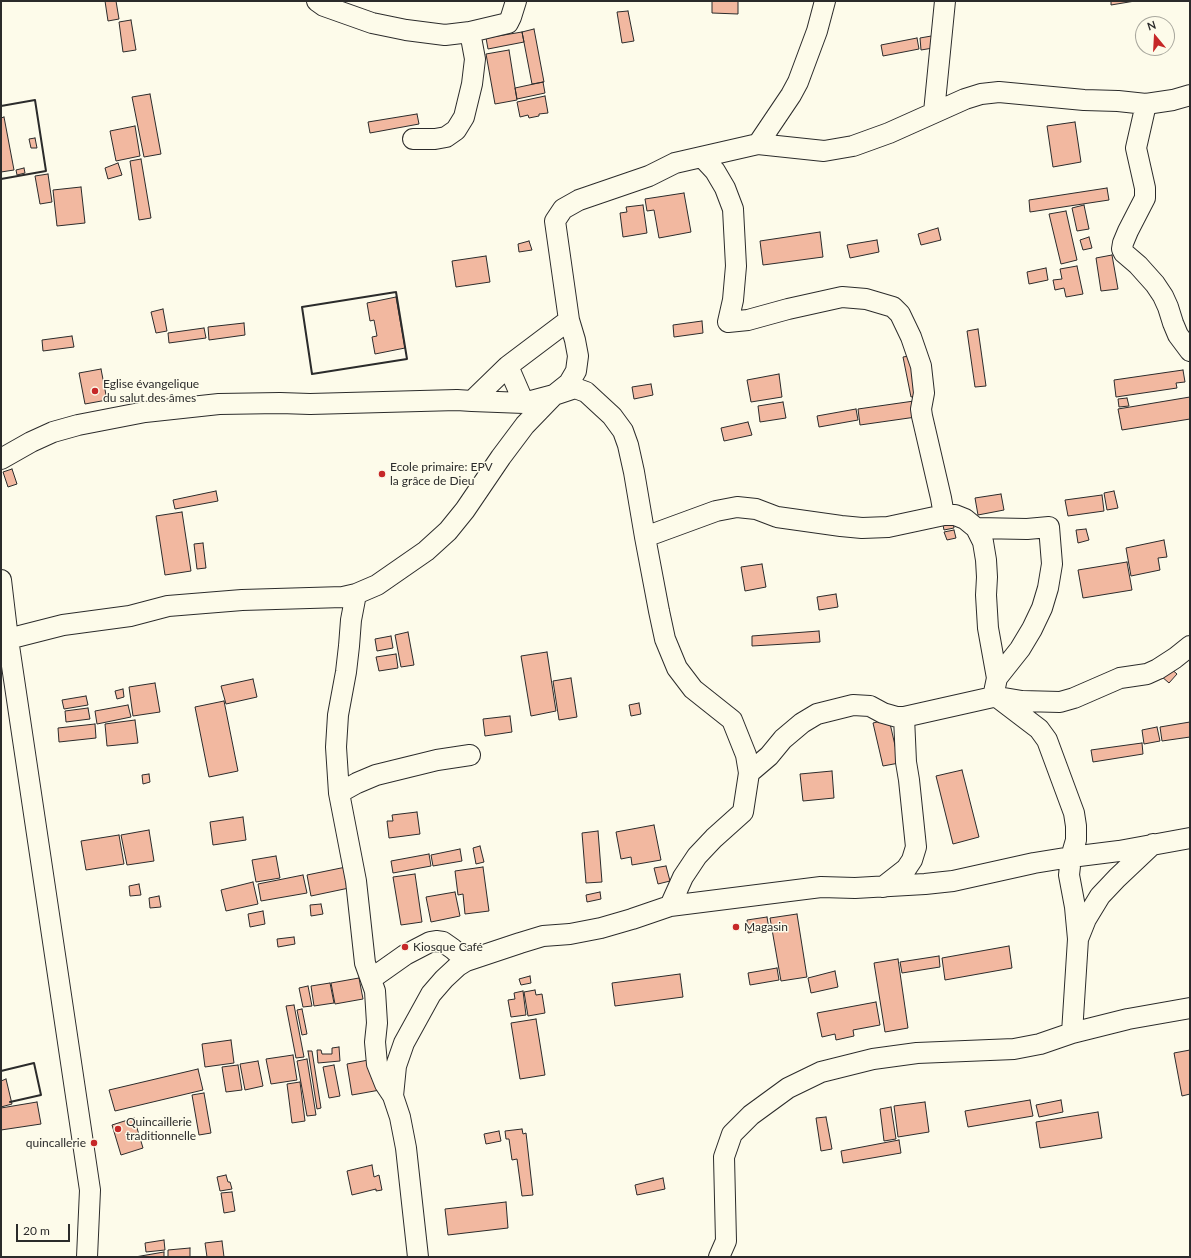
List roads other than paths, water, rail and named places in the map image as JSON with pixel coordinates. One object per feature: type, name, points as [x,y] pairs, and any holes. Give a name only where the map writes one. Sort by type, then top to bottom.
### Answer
[{"type":"street","points":[[317,1],[324,6],[372,23],[388,27],[445,35],[470,32],[508,23],[516,1]]},
{"type":"street","points":[[758,144],[791,96],[798,82],[817,31],[825,1]]},
{"type":"street","points":[[934,112],[945,1]]},
{"type":"street","points":[[413,139],[435,139],[446,137],[456,130],[464,117],[472,84],[475,59],[470,32]]},
{"type":"street","points":[[8,639],[63,624],[130,616],[168,606],[249,600],[343,597],[356,594],[377,585],[426,551],[448,531],[465,510],[510,443],[525,425],[569,383],[576,371],[578,356],[569,320],[555,221],[563,209],[579,200],[648,176],[675,163],[758,144],[824,151],[853,146],[889,133],[965,98],[982,94],[999,92],[1146,104],[1173,100],[1190,94]]},
{"type":"street","points":[[1146,104],[1136,148],[1145,188],[1145,198],[1128,231],[1122,249],[1124,253],[1138,265],[1155,284],[1168,307],[1178,335],[1190,351]]},
{"type":"street","points":[[702,157],[715,171],[726,188],[733,208],[736,266],[733,300],[728,322],[748,320],[842,297],[866,299],[893,307],[900,314],[911,337],[921,366],[924,393],[921,409],[922,416],[944,515]]},
{"type":"street","points":[[472,401],[508,366],[569,320]]},
{"type":"street","points":[[508,366],[524,403]]},
{"type":"street","points":[[1,459],[31,442],[53,432],[78,425],[145,412],[219,404],[310,404],[457,400],[524,403],[554,396],[575,388],[586,392],[612,416],[623,431],[628,445],[659,611],[664,632],[677,668],[693,689],[732,720],[746,755],[749,773],[743,812],[696,856],[683,878],[670,906]]},
{"type":"street","points":[[645,537],[716,511],[736,507],[756,509],[777,517],[862,528],[888,527],[944,515],[955,515],[965,519],[976,528],[983,542],[986,560],[988,628],[996,691],[1039,729],[1047,740],[1074,813],[1076,840],[1071,857],[1069,875],[1075,907],[1078,938],[1072,1033]]},
{"type":"street","points":[[976,528],[1027,529],[1049,527],[1052,564],[1048,588],[1042,608],[1032,629],[996,691]]},
{"type":"street","points":[[1,580],[3,615],[8,639],[90,1190],[87,1257]]},
{"type":"street","points":[[356,594],[351,620],[346,672],[338,715],[336,747],[338,793],[356,881],[365,963],[375,991],[377,1023],[375,1042],[377,1064],[385,1084],[393,1096],[400,1117],[406,1148],[418,1257]]},
{"type":"street","points":[[749,773],[769,756],[783,739],[792,731],[817,714],[853,705],[870,706],[883,713],[896,717],[904,717],[996,691],[1022,701],[1060,702],[1074,698],[1120,678],[1147,674],[1175,658],[1190,646]]},
{"type":"street","points":[[883,887],[906,870],[912,860],[916,847],[906,762],[904,717]]},
{"type":"street","points":[[338,793],[376,775],[437,760],[470,755]]},
{"type":"street","points":[[393,1096],[396,1066],[404,1043],[431,994],[444,979],[466,961],[520,942],[544,936],[570,934],[601,928],[670,906],[821,887],[883,887],[953,881],[1034,863],[1119,851],[1190,838]]},
{"type":"street","points":[[1078,938],[1086,919],[1100,896],[1116,878],[1153,844]]},
{"type":"street","points":[[371,979],[409,952],[430,942],[443,942],[453,948],[466,961]]},
{"type":"street","points":[[719,1257],[726,1241],[724,1157],[732,1134],[751,1115],[788,1088],[821,1072],[874,1059],[917,1053],[1014,1049],[1040,1044],[1072,1033],[1128,1019],[1190,1008]]},
{"type":"street","points":[[375,1042],[404,1043]]},
{"type":"place","name":"Eglise évangelique du salut des âmes","points":[[95,391]]},
{"type":"place","name":"Ecole primaire: EPV la grâce de Dieu","points":[[382,474]]},
{"type":"place","name":"Magasin","points":[[736,927]]},
{"type":"place","name":"Kiosque Café","points":[[405,947]]},
{"type":"place","name":"Quincaillerie traditionnelle","points":[[118,1129]]},
{"type":"place","name":"quincallerie","points":[[94,1143]]}]
